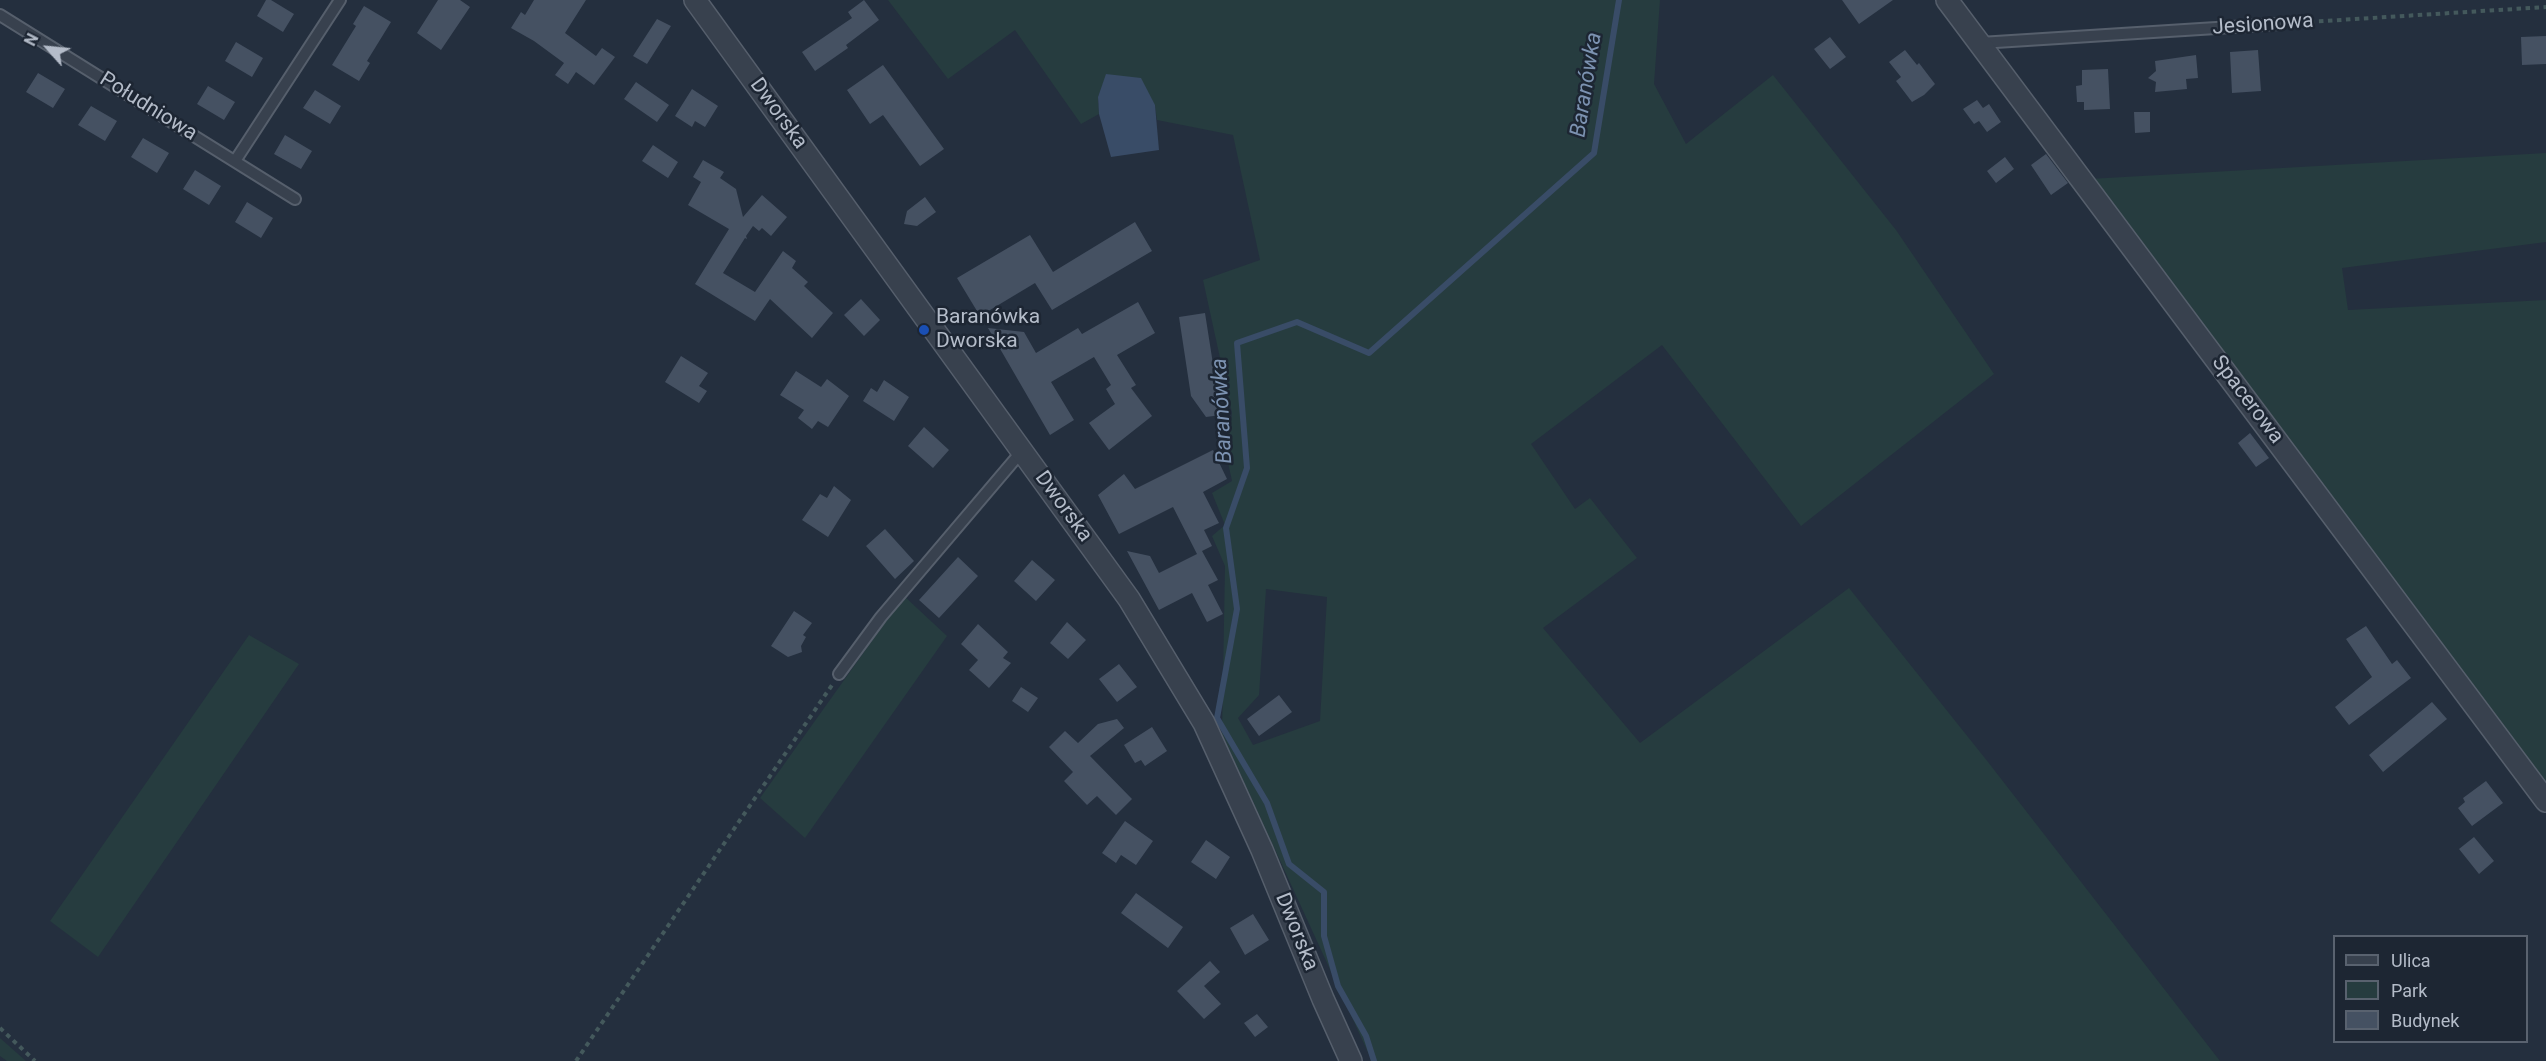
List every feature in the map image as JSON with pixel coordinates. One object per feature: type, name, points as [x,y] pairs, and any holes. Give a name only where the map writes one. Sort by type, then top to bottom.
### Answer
[{"type":"street","name":"Dworska","points":[[695,0],[1129,599],[1204,723],[1263,850],[1323,999],[1351,1061]]},
{"type":"street","name":"Spacerowa","points":[[1947,0],[2546,801]]},
{"type":"lane","points":[[235,161],[340,0]]},
{"type":"lane","name":"Południowa","points":[[0,15],[295,199]]},
{"type":"lane","name":"Jesionowa","points":[[1980,43],[2279,24]]},
{"type":"lane","points":[[839,674],[881,617],[1022,451]]},
{"type":"path","name":"Jesionowa","points":[[2279,24],[2546,7]]},
{"type":"path","points":[[576,1061],[839,674]]},
{"type":"path","points":[[0,1028],[35,1061]]},
{"type":"green space","points":[[888,0],[1660,0],[1654,84],[1686,144],[1773,75],[1896,230],[1994,374],[1801,526],[1662,345],[1531,444],[1575,509],[1590,498],[1637,558],[1543,628],[1640,743],[1849,588],[1988,762],[2220,1061],[1372,1061],[1222,734],[1225,566],[1212,536],[1225,525],[1212,493],[1232,481],[1227,458],[1232,413],[1203,280],[1260,260],[1233,135],[1157,120],[1155,105],[1107,74],[1098,97],[1099,114],[1081,124],[1015,30],[948,79]],"holes":[[[1266,589],[1327,597],[1320,721],[1253,745],[1238,718],[1259,695]]]},
{"type":"green space","points":[[2546,153],[2546,242],[2342,268],[2348,310],[2546,300],[2546,784],[2089,179]]},
{"type":"green space","points":[[904,596],[947,636],[805,838],[760,798]]},
{"type":"green space","points":[[249,635],[299,664],[98,957],[50,921]]},
{"type":"green space","points":[[0,1038],[26,1061],[7,1061],[0,1056]]},
{"type":"water","points":[[1106,74],[1141,78],[1155,105],[1159,150],[1111,157],[1099,114],[1098,97]]},
{"type":"building","points":[[266,0],[271,0],[294,14],[283,32],[257,16]]},
{"type":"building","points":[[438,0],[460,0],[470,7],[441,50],[417,33]]},
{"type":"building","points":[[534,0],[586,0],[565,33],[596,56],[602,48],[615,57],[594,85],[576,72],[568,84],[555,75],[564,63],[534,41],[511,28],[521,12],[525,15]]},
{"type":"building","points":[[864,0],[879,20],[846,45],[848,48],[815,71],[802,52],[852,18],[848,12]]},
{"type":"building","points":[[1842,0],[1893,0],[1859,24]]},
{"type":"building","points":[[364,6],[391,22],[367,61],[370,63],[359,81],[332,65],[356,26],[353,24]]},
{"type":"building","points":[[657,19],[671,26],[647,64],[633,56]]},
{"type":"building","points":[[2546,36],[2546,64],[2522,65],[2521,37]]},
{"type":"building","points":[[1830,37],[1846,57],[1830,69],[1814,49]]},
{"type":"building","points":[[236,42],[263,58],[252,77],[225,61]]},
{"type":"building","points":[[1905,50],[1917,65],[1919,63],[1935,84],[1924,95],[1912,102],[1896,81],[1901,77],[1889,62]]},
{"type":"building","points":[[2258,50],[2261,91],[2232,93],[2230,52]]},
{"type":"building","points":[[2196,55],[2198,78],[2186,79],[2187,89],[2155,92],[2156,82],[2148,78],[2156,71],[2155,61]]},
{"type":"building","points":[[883,65],[944,149],[920,166],[883,115],[870,124],[847,90]]},
{"type":"building","points":[[2108,69],[2110,109],[2084,110],[2084,102],[2077,102],[2076,86],[2082,85],[2082,70]]},
{"type":"building","points":[[38,73],[65,89],[53,108],[26,92]]},
{"type":"building","points":[[636,82],[669,105],[657,122],[624,99]]},
{"type":"building","points":[[208,86],[235,102],[224,120],[197,104]]},
{"type":"building","points":[[692,89],[718,106],[705,127],[695,121],[692,127],[675,116]]},
{"type":"building","points":[[315,90],[341,106],[330,124],[303,108]]},
{"type":"building","points":[[1977,100],[1983,108],[1989,104],[2001,122],[1987,132],[1979,121],[1974,124],[1963,109]]},
{"type":"building","points":[[91,106],[117,121],[105,141],[78,125]]},
{"type":"building","points":[[2134,112],[2150,112],[2150,132],[2135,133]]},
{"type":"building","points":[[285,135],[312,151],[301,169],[274,154]]},
{"type":"building","points":[[143,138],[169,153],[157,173],[131,157]]},
{"type":"building","points":[[653,145],[678,162],[668,178],[642,161]]},
{"type":"building","points":[[2046,154],[2068,183],[2051,195],[2031,165]]},
{"type":"building","points":[[2005,157],[2014,169],[1996,183],[1987,171]]},
{"type":"building","points":[[703,160],[724,172],[720,178],[736,189],[743,217],[762,195],[787,217],[771,236],[762,228],[759,231],[753,226],[746,236],[747,239],[745,238],[723,273],[755,292],[783,251],[796,261],[792,268],[808,282],[804,286],[833,313],[812,338],[770,299],[755,321],[695,284],[729,229],[688,205],[701,182],[693,177]]},
{"type":"building","points":[[195,170],[221,186],[209,205],[183,189]]},
{"type":"building","points":[[925,197],[936,212],[917,226],[904,224],[907,211]]},
{"type":"building","points":[[247,202],[273,218],[261,238],[235,222]]},
{"type":"building","points":[[1135,222],[1152,251],[1052,310],[1035,283],[980,316],[957,278],[1030,235],[1053,272]]},
{"type":"building","points":[[861,299],[880,320],[864,336],[844,315]]},
{"type":"building","points":[[1138,302],[1155,333],[1117,355],[1136,385],[1131,388],[1152,416],[1109,450],[1089,423],[1115,404],[1106,389],[1111,385],[1094,357],[1051,382],[1074,420],[1050,435],[988,328],[1024,332],[1036,353],[1078,328],[1082,334]]},
{"type":"building","points":[[1205,313],[1221,415],[1206,417],[1191,396],[1179,317]]},
{"type":"building","points":[[681,356],[708,373],[699,386],[707,391],[699,403],[665,382]]},
{"type":"building","points":[[796,371],[821,387],[827,379],[849,396],[828,427],[818,421],[812,429],[798,418],[804,410],[780,395]]},
{"type":"building","points":[[884,380],[909,397],[894,421],[863,401],[871,388],[877,392]]},
{"type":"building","points":[[924,427],[949,450],[933,468],[908,446]]},
{"type":"building","points":[[2250,433],[2269,458],[2256,467],[2238,443]]},
{"type":"building","points":[[1213,450],[1227,479],[1203,492],[1219,523],[1204,530],[1212,546],[1202,551],[1218,580],[1208,585],[1223,614],[1207,622],[1192,593],[1159,610],[1127,551],[1150,556],[1159,573],[1197,554],[1173,507],[1119,534],[1098,495],[1124,474],[1135,489]]},
{"type":"building","points":[[834,486],[851,500],[828,537],[802,520],[820,494],[827,498]]},
{"type":"building","points":[[885,529],[914,561],[895,579],[866,546]]},
{"type":"building","points":[[958,557],[978,576],[939,618],[919,600]]},
{"type":"building","points":[[1032,560],[1055,580],[1036,601],[1014,581]]},
{"type":"building","points":[[794,611],[812,623],[803,635],[806,637],[801,646],[802,652],[788,657],[771,646]]},
{"type":"building","points":[[1067,622],[1086,640],[1068,659],[1050,643]]},
{"type":"building","points":[[978,624],[1008,652],[1003,658],[1011,663],[989,688],[969,670],[978,660],[961,644]]},
{"type":"building","points":[[2366,626],[2392,664],[2397,660],[2411,678],[2349,725],[2335,707],[2372,677],[2346,639]]},
{"type":"building","points":[[1119,664],[1137,687],[1117,702],[1099,679]]},
{"type":"building","points":[[1021,687],[1038,698],[1028,712],[1012,701]]},
{"type":"building","points":[[1279,695],[1292,712],[1259,736],[1247,719]]},
{"type":"building","points":[[2432,702],[2447,719],[2383,772],[2369,755]]},
{"type":"building","points":[[1117,719],[1124,728],[1090,756],[1132,799],[1116,815],[1097,796],[1087,805],[1064,781],[1073,772],[1049,747],[1065,731],[1078,743],[1098,724]]},
{"type":"building","points":[[1152,727],[1167,751],[1145,766],[1141,760],[1135,763],[1124,745]]},
{"type":"building","points":[[2486,781],[2503,803],[2472,826],[2458,808],[2465,802],[2463,798]]},
{"type":"building","points":[[1125,821],[1153,841],[1136,865],[1121,855],[1116,863],[1102,853]]},
{"type":"building","points":[[2474,837],[2494,861],[2479,874],[2459,849]]},
{"type":"building","points":[[1206,840],[1230,857],[1216,879],[1191,862]]},
{"type":"building","points":[[1136,893],[1183,927],[1168,948],[1121,913]]},
{"type":"building","points":[[1253,914],[1269,940],[1245,955],[1230,928]]},
{"type":"building","points":[[1210,961],[1220,972],[1204,986],[1221,1004],[1204,1019],[1177,991]]},
{"type":"building","points":[[1257,1014],[1268,1027],[1255,1037],[1244,1023]]},
{"type":"waterway","name":"Baranówka","points":[[1374,1061],[1366,1036],[1338,986],[1324,936],[1324,892],[1289,864],[1267,803],[1217,718],[1237,609],[1226,528],[1247,468],[1237,343],[1297,322],[1369,353],[1594,153],[1619,0]]},
{"type":"place","name":"Baranówka Dworska","points":[[924,330]]}]
